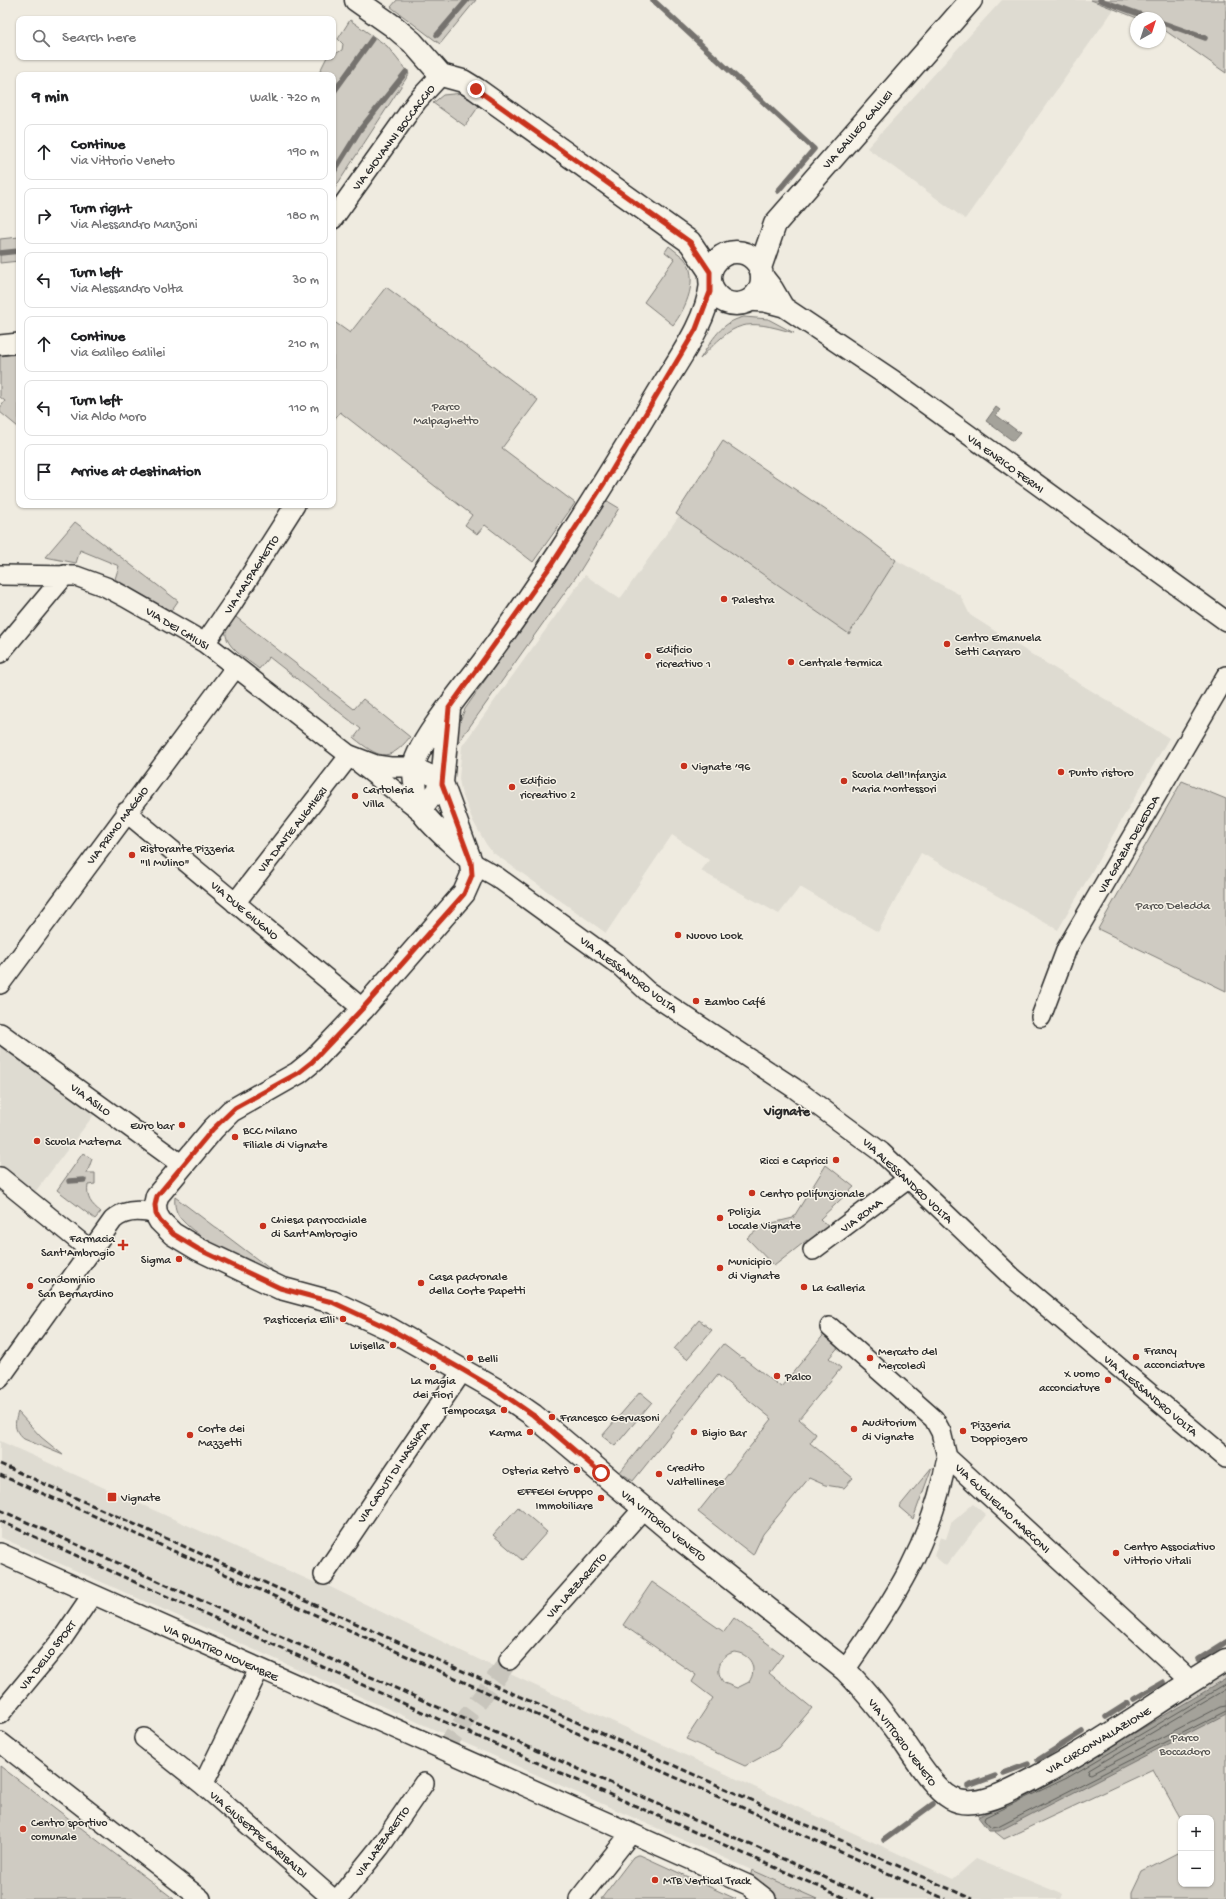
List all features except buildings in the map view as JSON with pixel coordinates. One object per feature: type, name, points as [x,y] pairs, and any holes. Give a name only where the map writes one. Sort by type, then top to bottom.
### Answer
[{"type":"street","points":[[356,0],[393,26],[412,42],[441,75],[463,81],[476,89],[690,242],[752,257],[784,307]]},
{"type":"street","name":"VIA GALILEO GALILEI","points":[[761,271],[775,224],[971,0]]},
{"type":"street","name":"VIA GIOVANNI BOCCACCIO","points":[[336,215],[417,101],[441,75]]},
{"type":"street","points":[[421,811],[413,767],[425,741],[552,564],[605,482],[696,329],[708,300],[710,278],[720,257],[734,252],[775,224]]},
{"type":"street","points":[[690,242],[718,296],[739,302],[765,302],[784,307]]},
{"type":"street","points":[[696,329],[759,290],[761,271]]},
{"type":"street","name":"VIA ENRICO FERMI","points":[[784,307],[893,380],[1226,621]]},
{"type":"street","points":[[0,345],[16,343]]},
{"type":"street","name":"VIA MALPAGHETTO","points":[[205,643],[232,604],[293,508]]},
{"type":"street","name":"VIA DEI CHIUSI","points":[[0,575],[65,575],[80,577],[106,587],[205,643],[235,668],[421,811]]},
{"type":"street","points":[[0,654],[65,575]]},
{"type":"street","name":"VIA PRIMO MAGGIO","points":[[0,984],[126,812],[235,668]]},
{"type":"street","name":"VIA GRAZIA DELEDDA","points":[[1041,1017],[1067,948],[1226,676]]},
{"type":"street","points":[[0,1378],[108,1225],[119,1215],[141,1211],[156,1214],[155,1205],[157,1196],[213,1129],[231,1111],[305,1067],[363,1008],[464,894],[472,875],[471,862],[442,784],[449,708]]},
{"type":"street","name":"VIA DEI CHIUSI","points":[[350,755],[376,765],[390,767],[413,767]]},
{"type":"street","name":"VIA DANTE ALIGHIERI","points":[[235,903],[350,755]]},
{"type":"street","points":[[413,767],[433,776],[442,784]]},
{"type":"street","points":[[421,811],[442,784]]},
{"type":"street","name":"VIA ALESSANDRO VOLTA","points":[[421,811],[471,862],[497,877],[620,966],[647,991],[794,1088],[833,1115],[881,1152],[1013,1278],[1226,1458]]},
{"type":"street","name":"VIA DUE GIUGNO","points":[[126,812],[363,1008]]},
{"type":"street","name":"VIA ASILO","points":[[0,1032],[182,1165]]},
{"type":"street","points":[[0,1176],[90,1250]]},
{"type":"street","name":"VIA ROMA","points":[[813,1250],[908,1178]]},
{"type":"street","name":"VIA VITTORIO VENETO","points":[[156,1214],[160,1221],[173,1234],[198,1249],[280,1288],[332,1302],[390,1329],[497,1390],[533,1415],[643,1509],[845,1670],[893,1726],[937,1787],[952,1799],[962,1802]]},
{"type":"street","name":"VIA GUGLIELMO MARCONI","points":[[830,1327],[934,1419],[941,1432],[947,1457],[1192,1681]]},
{"type":"street","name":"VIA CADUTI DI NASSIRYA","points":[[324,1575],[463,1370]]},
{"type":"street","points":[[845,1670],[900,1589],[920,1548],[936,1505],[947,1457]]},
{"type":"street","name":"VIA LAZZARETTO","points":[[509,1660],[643,1509]]},
{"type":"street","name":"VIA QUATTRO NOVEMBRE","points":[[0,1553],[748,1885],[766,1899]]},
{"type":"street","name":"VIA DELLO SPORT","points":[[0,1714],[62,1640],[92,1595]]},
{"type":"street","name":"VIA CIRCONVALLAZIONE","points":[[962,1802],[975,1802],[996,1796],[1055,1767],[1090,1747],[1226,1660]]},
{"type":"street","name":"VIA GIUSEPPE GARIBALDI","points":[[203,1785],[259,1669]]},
{"type":"street","name":"VIA GIUSEPPE GARIBALDI","points":[[144,1738],[203,1785],[333,1899]]},
{"type":"street","points":[[0,1742],[201,1899]]},
{"type":"street","name":"VIA LAZZARETTO","points":[[338,1899],[380,1847],[424,1783]]},
{"type":"street","points":[[579,1899],[631,1833]]},
{"type":"shaded area","points":[[1002,0],[1091,0],[1114,9],[965,219],[867,148]]},
{"type":"shaded area","points":[[723,441],[860,533],[896,560],[960,595],[970,615],[1169,738],[1058,930],[921,853],[878,932],[800,887],[779,914],[701,871],[709,860],[672,835],[606,933],[492,852],[486,844],[473,821],[461,791],[459,778],[462,746],[585,575],[620,599],[679,516],[676,514]]},
{"type":"shaded area","name":"Scuola Materna","points":[[0,1041],[96,1112],[32,1196],[0,1169]]},
{"type":"shaded area","points":[[0,1441],[316,1583],[318,1581],[484,1662],[953,1879],[976,1859],[1062,1894],[1060,1899],[817,1899],[0,1537]]},
{"type":"shaded area","points":[[973,1504],[986,1515],[946,1566],[934,1556],[940,1537],[946,1539],[951,1523]]},
{"type":"green space","points":[[397,0],[476,0],[440,44],[391,7]]},
{"type":"green space","points":[[1091,0],[1226,0],[1226,73],[1166,31],[1166,12],[1130,12],[1130,15]]},
{"type":"green space","points":[[350,20],[387,46],[409,74],[336,186],[336,72],[320,72],[326,60],[336,60],[336,53],[342,50],[343,44],[338,39]]},
{"type":"green space","points":[[463,93],[481,103],[465,126],[433,103],[443,95]]},
{"type":"green space","points":[[16,237],[16,261],[0,263],[0,239]]},
{"type":"green space","points":[[669,246],[684,258],[689,266],[691,274],[691,283],[686,302],[673,325],[644,302],[674,259],[665,252]]},
{"type":"green space","name":"Parco Malpaghetto","points":[[386,287],[538,400],[502,448],[575,503],[533,562],[485,525],[477,534],[465,525],[472,515],[340,412],[336,417],[336,323],[350,333]]},
{"type":"green space","points":[[744,317],[768,319],[794,333],[763,325],[741,326],[722,337],[700,359],[723,327],[736,319]]},
{"type":"green space","points":[[16,354],[16,425],[0,412],[0,408],[5,401],[0,397],[0,356]]},
{"type":"green space","points":[[723,441],[860,533],[896,560],[849,634],[676,514]]},
{"type":"green space","points":[[604,499],[619,508],[580,571],[458,743],[454,740],[465,709],[548,590]]},
{"type":"green space","points":[[75,522],[178,601],[171,611],[115,579],[119,566],[80,550],[76,563],[45,557]]},
{"type":"green space","points":[[232,614],[354,709],[363,699],[410,737],[402,746],[389,754],[383,755],[370,750],[354,738],[361,729],[269,657],[259,669],[237,652],[227,639],[226,632],[227,624]]},
{"type":"green space","name":"Parco Deledda","points":[[1182,781],[1226,799],[1226,991],[1098,929]]},
{"type":"green space","points":[[83,1153],[92,1159],[87,1173],[95,1173],[95,1184],[88,1185],[88,1194],[94,1206],[101,1212],[95,1219],[57,1190]]},
{"type":"green space","points":[[826,1165],[854,1187],[820,1219],[833,1231],[814,1245],[807,1240],[774,1266],[747,1238],[764,1225],[793,1218]]},
{"type":"green space","points":[[175,1197],[286,1281],[231,1254],[191,1229],[178,1215],[175,1206]]},
{"type":"green space","points":[[699,1320],[712,1330],[687,1359],[674,1349]]},
{"type":"green space","points":[[826,1332],[841,1344],[829,1358],[841,1368],[799,1419],[816,1434],[810,1443],[853,1478],[844,1488],[825,1485],[809,1478],[763,1534],[753,1555],[698,1512],[772,1419],[718,1375],[633,1481],[620,1472],[723,1344],[781,1387]]},
{"type":"green space","points":[[640,1392],[652,1402],[615,1446],[602,1436]]},
{"type":"green space","points":[[18,1412],[41,1437],[63,1455],[24,1439],[18,1433],[16,1427]]},
{"type":"green space","points":[[932,1467],[913,1519],[899,1507]]},
{"type":"green space","points":[[518,1507],[547,1532],[522,1560],[493,1535]]},
{"type":"green space","points":[[652,1582],[724,1632],[734,1618],[783,1655],[769,1673],[812,1708],[778,1748],[745,1766],[686,1739],[713,1698],[692,1682],[696,1675],[623,1625]],"holes":[[[734,1652],[740,1653],[749,1659],[753,1667],[753,1672],[749,1682],[737,1688],[724,1683],[719,1674],[719,1669],[720,1664],[725,1657]]]},
{"type":"green space","name":"Parco Boccadoro","points":[[1226,1671],[1226,1899],[1132,1899],[1132,1892],[1142,1871],[1178,1853],[1178,1887],[1214,1887],[1214,1815],[1179,1815],[1153,1769],[1004,1839],[989,1827],[978,1814],[1063,1773]]},
{"type":"green space","name":"Centro sportivo comunale","points":[[0,1766],[174,1899],[0,1899]]},
{"type":"green space","name":"MTB Vertical Track","points":[[640,1855],[736,1899],[601,1899],[633,1857]]},
{"type":"green space","points":[[752,1870],[817,1899],[779,1899],[765,1885],[750,1877]]},
{"type":"water","points":[[996,407],[1000,410],[996,415],[1020,433],[1013,441],[986,421]]},
{"type":"water","points":[[1226,1679],[1226,1714],[999,1831],[989,1831],[978,1817],[1065,1774]]},
{"type":"waterway","points":[[437,35],[467,0]]},
{"type":"waterway","points":[[653,0],[814,149],[778,191]]},
{"type":"waterway","points":[[1100,0],[1133,12]]},
{"type":"waterway","points":[[1166,24],[1205,38]]},
{"type":"waterway","points":[[336,89],[372,39]]},
{"type":"waterway","points":[[336,168],[359,131],[406,72]]},
{"type":"waterway","points":[[0,253],[16,251]]},
{"type":"waterway","points":[[69,1181],[84,1180]]},
{"type":"waterway","points":[[1199,1659],[1226,1642]]},
{"type":"waterway","points":[[1134,1699],[1163,1682]]},
{"type":"waterway","points":[[1106,1717],[1128,1703]]},
{"type":"waterway","points":[[1038,1760],[1082,1732]]},
{"type":"waterway","points":[[1004,1773],[1028,1764]]},
{"type":"waterway","points":[[968,1786],[995,1776]]},
{"type":"waterway","points":[[884,1840],[933,1804]]},
{"type":"tunnel","points":[[443,1750],[509,1660]]},
{"type":"railway","points":[[0,1464],[972,1899]]},
{"type":"railway","points":[[0,1475],[136,1534],[945,1899]]},
{"type":"railway","points":[[0,1510],[442,1709],[874,1899]]},
{"type":"railway","points":[[0,1521],[438,1719],[847,1899]]},
{"type":"place","name":"Palestra","points":[[724,599]]},
{"type":"place","name":"Centro Emanuela Setti Carraro","points":[[947,644]]},
{"type":"place","name":"Edificio ricreativo 1","points":[[648,656]]},
{"type":"place","name":"Centrale termica","points":[[791,662]]},
{"type":"place","name":"Vignate ’96","points":[[684,766]]},
{"type":"place","name":"Punto ristoro","points":[[1061,772]]},
{"type":"place","name":"Scuola dell'Infanzia Maria Montessori","points":[[844,781]]},
{"type":"place","name":"Edificio ricreativo 2","points":[[512,787]]},
{"type":"place","name":"Cartoleria Villa","points":[[355,796]]},
{"type":"place","name":"Ristorante Pizzeria \"Il Mulino\"","points":[[132,855]]},
{"type":"place","name":"Nuovo Look","points":[[678,935]]},
{"type":"place","name":"Zambo Café","points":[[696,1001]]},
{"type":"place","name":"Euro bar","points":[[182,1125]]},
{"type":"place","name":"BCC Milano Filiale di Vignate","points":[[235,1137]]},
{"type":"place","name":"Scuola Materna","points":[[37,1141]]},
{"type":"place","name":"Ricci e Capricci","points":[[836,1160]]},
{"type":"place","name":"Centro polifunzionale","points":[[752,1193]]},
{"type":"place","name":"Polizia Locale Vignate","points":[[720,1218]]},
{"type":"place","name":"Chiesa parrocchiale di Sant'Ambrogio","points":[[263,1226]]},
{"type":"place","name":"Farmacia Sant'Ambrogio","points":[[123,1245]]},
{"type":"place","name":"Sigma","points":[[179,1259]]},
{"type":"place","name":"Municipio di Vignate","points":[[720,1268]]},
{"type":"place","name":"Casa padronale della Corte Papetti","points":[[421,1283]]},
{"type":"place","name":"Condominio San Bernardino","points":[[30,1286]]},
{"type":"place","name":"La Galleria","points":[[804,1287]]},
{"type":"place","name":"Pasticceria Elli","points":[[343,1319]]},
{"type":"place","name":"Luisella","points":[[393,1345]]},
{"type":"place","name":"Francy acconciature","points":[[1136,1357]]},
{"type":"place","name":"Belli","points":[[470,1358]]},
{"type":"place","name":"Mercato del Mercoledì","points":[[870,1358]]},
{"type":"place","name":"La magia dei Fiori","points":[[433,1367]]},
{"type":"place","name":"Palco","points":[[777,1376]]},
{"type":"place","name":"X uomo acconciature","points":[[1108,1380]]},
{"type":"place","name":"Tempocasa","points":[[504,1410]]},
{"type":"place","name":"Francesco Gervasoni","points":[[552,1417]]},
{"type":"place","name":"Auditorium di Vignate","points":[[854,1429]]},
{"type":"place","name":"Pizzeria Doppiozero","points":[[963,1431]]},
{"type":"place","name":"Karma","points":[[530,1432]]},
{"type":"place","name":"Bigio Bar","points":[[694,1432]]},
{"type":"place","name":"Corte dei Mazzetti","points":[[190,1435]]},
{"type":"place","name":"Osteria Retrò","points":[[577,1470]]},
{"type":"place","name":"Credito Valtellinese","points":[[659,1474]]},
{"type":"place","name":"Vignate","points":[[112,1497]]},
{"type":"place","name":"EFFEGI Gruppo Immobiliare","points":[[601,1498]]},
{"type":"place","name":"Centro Associativo Vittorio Vitali","points":[[1116,1553]]},
{"type":"place","name":"Centro sportivo comunale","points":[[23,1829]]},
{"type":"place","name":"MTB Vertical Track","points":[[655,1880]]},
{"type":"district","name":"Vignate","points":[[787,1110]]},
{"type":"route","points":[[476,89],[690,242],[703,259],[710,272],[711,284],[708,300],[696,329],[605,482],[552,564],[498,643],[449,708],[442,784],[462,835],[473,870],[471,880],[464,894],[344,1029],[312,1062],[298,1073],[235,1108],[213,1129],[159,1193],[155,1205],[156,1214],[160,1221],[173,1234],[198,1249],[280,1288],[332,1302],[390,1329],[497,1390],[533,1415],[601,1473]]}]
